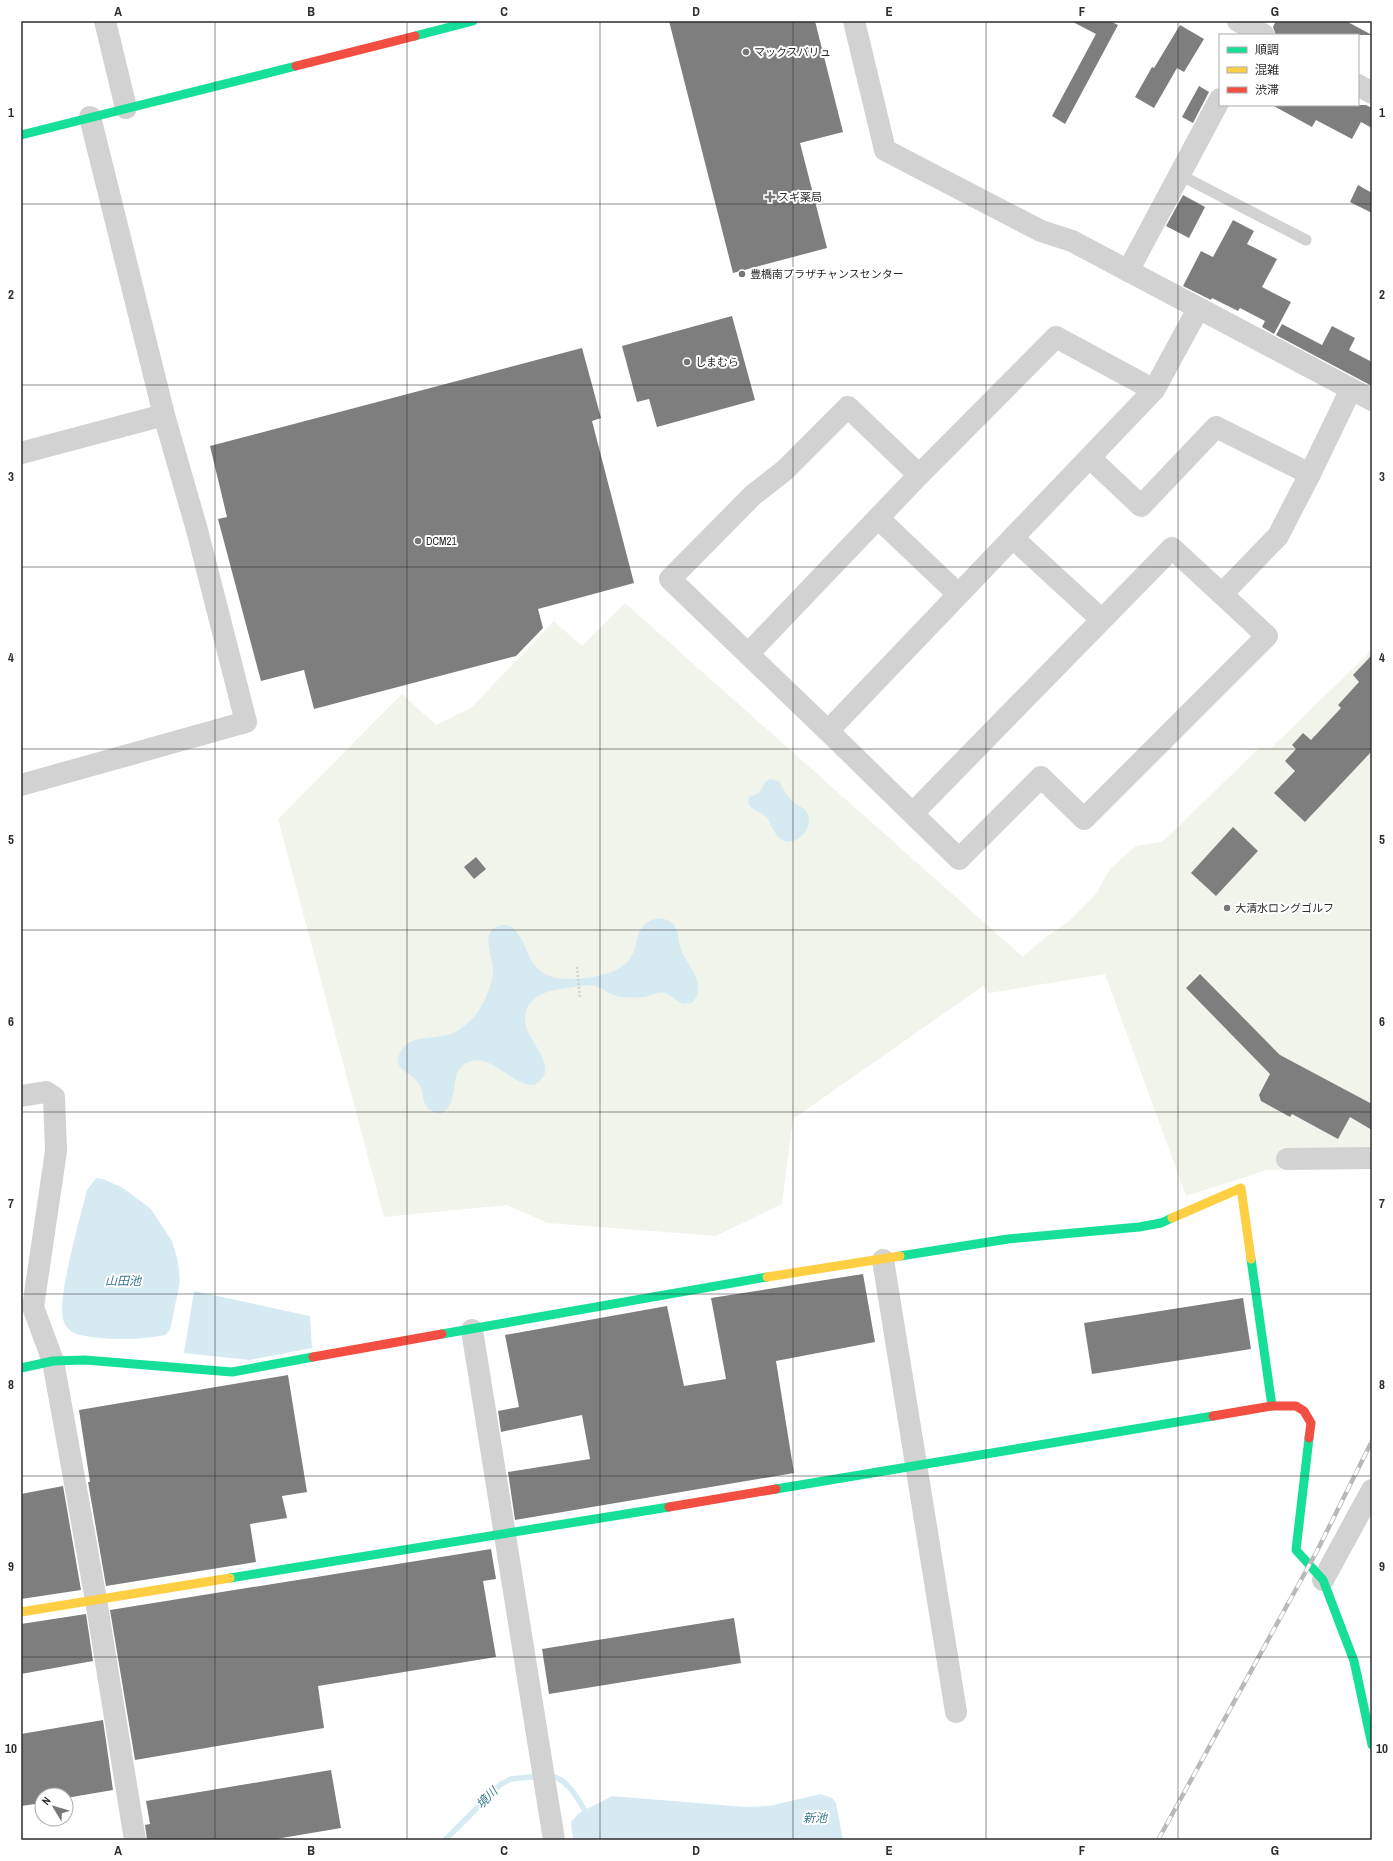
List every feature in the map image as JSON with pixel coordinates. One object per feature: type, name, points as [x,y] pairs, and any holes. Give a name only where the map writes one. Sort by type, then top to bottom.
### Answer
[{"type":"street","points":[[106,21],[126,108]]},
{"type":"street","points":[[21,135],[90,118],[424,27],[472,21]]},
{"type":"street","points":[[854,21],[885,150],[1041,231],[1072,241],[1372,400]]},
{"type":"street","points":[[1359,86],[1372,93]]},
{"type":"street","points":[[1128,272],[1219,101]]},
{"type":"street","points":[[21,785],[246,722],[197,530],[164,415],[90,118]]},
{"type":"street","points":[[828,731],[1154,390],[1198,309]]},
{"type":"street","points":[[748,654],[919,475],[1056,337],[1154,390]]},
{"type":"street","points":[[1222,594],[1278,536],[1351,389]]},
{"type":"street","points":[[913,813],[1172,548],[1268,636],[1084,819],[1041,777],[959,858],[670,579],[752,495],[785,470],[848,407],[919,475]]},
{"type":"street","points":[[21,453],[164,415]]},
{"type":"street","points":[[1090,458],[1141,506],[1216,427],[1310,474]]},
{"type":"street","points":[[878,518],[958,594]]},
{"type":"street","points":[[1013,538],[1101,619]]},
{"type":"street","points":[[21,1096],[46,1092],[54,1097],[56,1151],[33,1307],[52,1361],[96,1600],[135,1840]]},
{"type":"street","points":[[1286,1159],[1372,1158]]},
{"type":"street","points":[[21,1368],[52,1361],[85,1360],[232,1372],[472,1330],[707,1286],[883,1260],[1008,1239],[1139,1227],[1161,1223],[1241,1188],[1272,1406]]},
{"type":"street","points":[[883,1260],[956,1712]]},
{"type":"street","points":[[472,1330],[554,1840]]},
{"type":"street","points":[[21,1612],[506,1534],[916,1464],[1272,1406],[1296,1405],[1307,1413],[1311,1423],[1296,1550],[1323,1580],[1354,1661],[1372,1745]]},
{"type":"street","points":[[1323,1580],[1372,1490]]},
{"type":"lane","points":[[1180,175],[1306,240]]},
{"type":"path","points":[[577,967],[580,997]]},
{"type":"shaded area","points":[[625,603],[1023,957],[1047,936],[1068,922],[1096,894],[1110,869],[1136,846],[1161,842],[1259,748],[1271,748],[1366,656],[1372,646],[1372,1167],[1267,1170],[1186,1196],[1105,974],[989,993],[983,986],[793,1119],[782,1204],[716,1236],[548,1223],[507,1205],[384,1217],[278,819],[402,694],[436,725],[471,708],[554,621],[582,646]]},
{"type":"water","points":[[770,779],[779,781],[790,799],[807,812],[809,824],[801,836],[793,841],[785,841],[777,836],[767,818],[754,810],[748,803],[749,797],[759,793],[765,782]]},
{"type":"water","points":[[658,918],[665,919],[674,925],[681,949],[698,982],[697,996],[692,1003],[683,1004],[667,994],[662,993],[641,997],[620,997],[593,985],[550,991],[536,998],[530,1003],[525,1018],[529,1033],[545,1063],[543,1077],[537,1083],[529,1085],[521,1082],[485,1061],[477,1060],[466,1063],[460,1069],[456,1076],[451,1103],[447,1110],[439,1114],[428,1108],[425,1104],[422,1090],[417,1081],[399,1065],[399,1054],[404,1046],[410,1042],[453,1033],[471,1021],[477,1013],[491,984],[493,966],[488,941],[491,931],[496,927],[504,925],[510,926],[520,937],[530,958],[538,969],[547,975],[554,977],[576,979],[606,974],[623,966],[633,954],[640,930],[650,921]]},
{"type":"water","name":"山田池","points":[[96,1178],[103,1179],[123,1188],[151,1209],[172,1241],[178,1261],[180,1282],[170,1330],[165,1335],[132,1339],[97,1338],[75,1333],[69,1330],[64,1322],[62,1312],[63,1297],[70,1258],[87,1190]]},
{"type":"water","points":[[194,1291],[310,1316],[312,1348],[249,1360],[184,1353]]},
{"type":"water","name":"新池","points":[[821,1794],[832,1798],[836,1803],[843,1840],[573,1840],[571,1822],[579,1813],[612,1796],[745,1807],[769,1806]]},
{"type":"building","points":[[669,21],[815,21],[843,132],[800,143],[827,248],[733,273]]},
{"type":"building","points":[[1071,21],[1110,21],[1118,25],[1065,124],[1052,116],[1096,34]]},
{"type":"building","points":[[1276,21],[1346,21],[1372,35],[1276,34],[1273,27]]},
{"type":"building","points":[[1180,25],[1204,39],[1184,72],[1177,68],[1154,108],[1135,97],[1152,67],[1154,68]]},
{"type":"building","points":[[1199,86],[1209,92],[1193,123],[1182,117]]},
{"type":"building","points":[[1366,105],[1372,108],[1372,128],[1361,122],[1352,139],[1316,120],[1312,127],[1274,106]]},
{"type":"building","points":[[1358,185],[1372,193],[1372,213],[1350,202]]},
{"type":"building","points":[[1183,195],[1205,207],[1189,238],[1166,226]]},
{"type":"building","points":[[1233,220],[1254,231],[1247,244],[1277,259],[1262,287],[1291,302],[1274,334],[1262,327],[1265,321],[1240,308],[1238,311],[1183,286],[1201,251],[1213,257]]},
{"type":"building","points":[[732,316],[755,400],[657,427],[649,399],[637,402],[622,346]]},
{"type":"building","points":[[1282,324],[1322,345],[1332,326],[1355,338],[1349,350],[1372,362],[1372,386],[1276,335]]},
{"type":"building","points":[[582,348],[601,418],[592,421],[634,583],[538,609],[543,628],[516,656],[314,709],[304,670],[261,681],[218,519],[227,517],[210,446]]},
{"type":"building","points":[[1372,655],[1372,751],[1305,822],[1274,793],[1295,771],[1285,761],[1296,749],[1292,745],[1303,733],[1311,740],[1341,708],[1338,705],[1359,682],[1353,675]]},
{"type":"building","points":[[1233,827],[1258,851],[1216,896],[1191,873]]},
{"type":"building","points":[[476,857],[486,869],[474,879],[464,867]]},
{"type":"building","points":[[1200,974],[1280,1055],[1372,1104],[1372,1130],[1350,1117],[1338,1139],[1292,1114],[1290,1117],[1261,1101],[1259,1095],[1270,1074],[1186,988]]},
{"type":"building","points":[[863,1274],[875,1342],[776,1361],[794,1473],[515,1520],[508,1472],[590,1459],[582,1415],[501,1432],[498,1411],[519,1407],[505,1335],[667,1306],[684,1386],[726,1379],[711,1298]]},
{"type":"building","points":[[1243,1298],[1251,1349],[1092,1374],[1084,1323]]},
{"type":"building","points":[[288,1375],[307,1492],[282,1496],[287,1518],[250,1524],[256,1562],[106,1586],[88,1482],[90,1482],[79,1410]]},
{"type":"building","points":[[63,1486],[81,1590],[21,1599],[21,1494]]},
{"type":"building","points":[[491,1549],[496,1579],[483,1581],[496,1657],[318,1686],[324,1728],[135,1760],[110,1610]]},
{"type":"building","points":[[86,1614],[93,1661],[21,1674],[21,1624]]},
{"type":"building","points":[[734,1618],[741,1663],[549,1694],[542,1649]]},
{"type":"building","points":[[103,1720],[113,1790],[74,1797],[74,1787],[34,1787],[34,1804],[21,1806],[21,1734]]},
{"type":"building","points":[[331,1770],[341,1828],[270,1840],[147,1840],[145,1825],[150,1824],[146,1801]]},
{"type":"waterway","name":"境川","points":[[445,1840],[501,1784],[511,1779],[539,1776]]},
{"type":"waterway","name":"境川","points":[[552,1777],[558,1778],[568,1786],[588,1816]]},
{"type":"railway","points":[[1158,1840],[1317,1551],[1372,1441]]},
{"type":"traffic: fast","points":[[415,36],[473,21]]},
{"type":"traffic: fast","points":[[21,135],[296,66]]},
{"type":"traffic: fast","points":[[900,1256],[1008,1239],[1139,1227],[1161,1223],[1172,1218]]},
{"type":"traffic: fast","points":[[1251,1259],[1272,1406]]},
{"type":"traffic: fast","points":[[442,1334],[767,1277]]},
{"type":"traffic: fast","points":[[21,1368],[53,1361],[85,1360],[232,1372],[313,1357]]},
{"type":"traffic: fast","points":[[776,1489],[1213,1416]]},
{"type":"traffic: fast","points":[[1309,1438],[1296,1550],[1323,1580],[1354,1661],[1372,1745]]},
{"type":"traffic: fast","points":[[230,1578],[669,1507]]},
{"type":"traffic: slow","points":[[1172,1218],[1241,1188],[1251,1259]]},
{"type":"traffic: slow","points":[[767,1277],[900,1256]]},
{"type":"traffic: slow","points":[[21,1612],[230,1578]]},
{"type":"traffic: jam","points":[[296,66],[415,36]]},
{"type":"traffic: jam","points":[[313,1357],[442,1334]]},
{"type":"traffic: jam","points":[[1213,1416],[1272,1406],[1296,1406],[1304,1411],[1311,1423],[1309,1438]]},
{"type":"traffic: jam","points":[[669,1507],[776,1489]]},
{"type":"place","name":"マックスバリュ","points":[[746,52]]},
{"type":"place","name":"スギ薬局","points":[[770,197]]},
{"type":"place","name":"豊橋南プラザチャンスセンター","points":[[742,274]]},
{"type":"place","name":"しまむら","points":[[687,362]]},
{"type":"place","name":"DCM21","points":[[418,541]]},
{"type":"place","name":"大清水ロングゴルフ","points":[[1227,908]]}]
